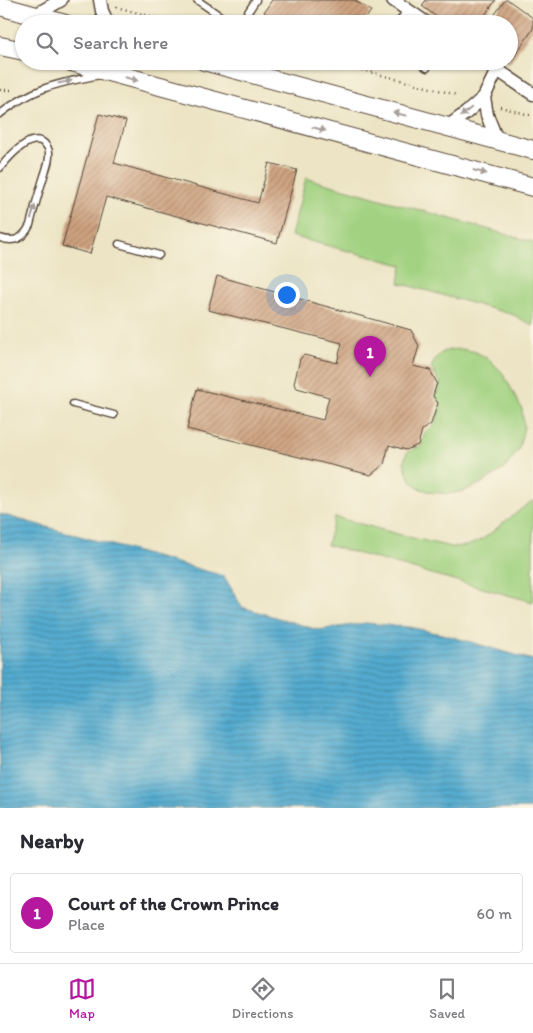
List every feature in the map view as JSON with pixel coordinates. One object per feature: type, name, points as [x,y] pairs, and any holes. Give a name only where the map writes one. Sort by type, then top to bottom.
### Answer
[{"type":"main road","points":[[0,6],[31,15]]},
{"type":"main road","points":[[0,46],[15,49]]},
{"type":"main road","points":[[100,70],[533,187]]},
{"type":"main road","points":[[237,70],[533,150]]},
{"type":"street","points":[[36,15],[62,0]]},
{"type":"street","points":[[100,0],[104,15]]},
{"type":"street","points":[[393,0],[414,15]]},
{"type":"street","points":[[447,127],[484,96],[498,70],[533,94]]},
{"type":"street","points":[[484,96],[487,115],[497,140]]},
{"type":"lane","points":[[197,0],[219,15]]},
{"type":"lane","points":[[246,15],[256,0]]},
{"type":"lane","points":[[404,15],[407,10]]},
{"type":"lane","points":[[264,70],[267,78]]},
{"type":"lane","points":[[0,114],[22,98],[51,85],[110,73]]},
{"type":"lane","points":[[0,168],[21,147],[29,142],[37,140],[45,144],[49,152],[30,225],[21,237],[1,240]]},
{"type":"lane","points":[[119,244],[159,255]]},
{"type":"lane","points":[[73,404],[114,415]]},
{"type":"path","points":[[116,7],[146,15]]},
{"type":"path","points":[[361,70],[457,96]]},
{"type":"path","points":[[0,90],[11,90]]},
{"type":"path","points":[[500,107],[533,116]]},
{"type":"green space","points":[[306,178],[533,242],[533,326],[514,315],[399,283],[402,265],[291,236]]},
{"type":"green space","points":[[461,349],[476,352],[490,360],[502,372],[522,409],[524,427],[519,449],[505,468],[482,483],[464,491],[448,494],[431,492],[418,488],[409,478],[404,462],[407,452],[421,446],[425,432],[434,426],[441,404],[435,396],[440,383],[431,368],[436,358],[442,352]]},
{"type":"green space","points":[[533,500],[533,602],[327,545],[335,517],[451,547],[467,546],[483,539]]},
{"type":"water","points":[[0,514],[224,576],[242,607],[318,630],[366,623],[409,627],[446,635],[533,660],[533,808],[0,808]]},
{"type":"building","points":[[272,0],[354,0],[371,11],[368,15],[269,15],[264,12]]},
{"type":"building","points":[[426,0],[496,0],[485,15],[434,15],[422,6]]},
{"type":"building","points":[[505,0],[508,0],[533,18],[533,29],[518,51],[518,15],[494,15]]},
{"type":"building","points":[[99,114],[126,121],[114,163],[258,203],[269,163],[297,170],[277,243],[106,197],[90,254],[62,246]]},
{"type":"building","points":[[217,276],[411,330],[419,346],[413,366],[430,370],[437,383],[433,396],[438,403],[431,424],[422,430],[418,445],[406,450],[389,445],[384,464],[371,475],[187,429],[197,389],[323,420],[329,397],[297,388],[294,384],[300,359],[304,355],[337,363],[342,343],[208,310]]},
{"type":"place","name":"Court of the Crown Prince","points":[[370,377]]}]
